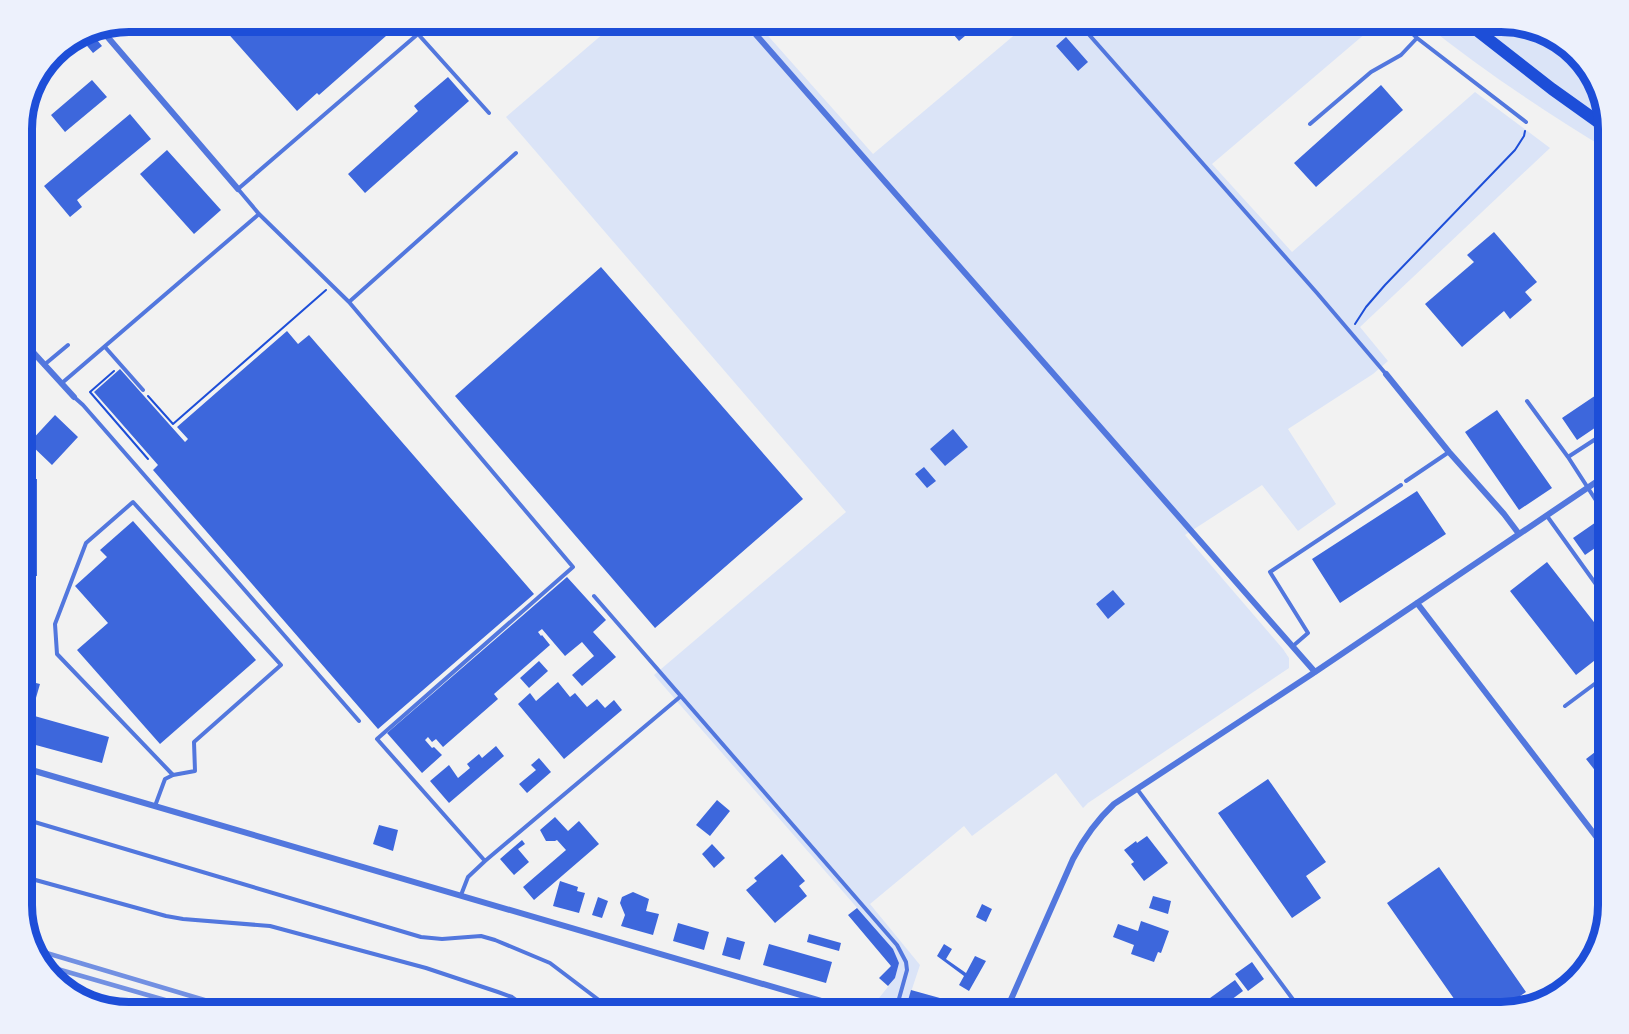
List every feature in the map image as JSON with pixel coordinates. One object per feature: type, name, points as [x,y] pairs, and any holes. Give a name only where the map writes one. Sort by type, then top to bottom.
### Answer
[{"type":"main road","points":[[1479,32],[1597,121]]},
{"type":"street","points":[[754,32],[1315,672]]},
{"type":"street","points":[[105,34],[237,189]]},
{"type":"street","points":[[32,351],[74,397]]},
{"type":"street","points":[[1386,374],[1519,534]]},
{"type":"street","points":[[1010,1002],[1073,858],[1100,817],[1114,804],[1315,672],[1598,480]]},
{"type":"street","points":[[1417,603],[1598,839]]},
{"type":"street","points":[[32,770],[825,1002]]},
{"type":"lane","points":[[420,32],[237,189],[259,214],[349,302],[573,567],[377,739],[485,861]]},
{"type":"lane","points":[[1087,32],[1386,374]]},
{"type":"lane","points":[[1411,32],[1526,122]]},
{"type":"lane","points":[[418,34],[489,113]]},
{"type":"lane","points":[[1310,124],[1371,72],[1401,55],[1417,38]]},
{"type":"lane","points":[[349,302],[516,153]]},
{"type":"lane","points":[[62,384],[259,214]]},
{"type":"lane","points":[[44,365],[68,345]]},
{"type":"lane","points":[[105,347],[143,390]]},
{"type":"lane","points":[[74,397],[359,721]]},
{"type":"lane","points":[[1527,401],[1598,503]]},
{"type":"lane","points":[[1568,457],[1598,438]]},
{"type":"lane","points":[[1406,481],[1449,452]]},
{"type":"lane","points":[[1292,647],[1308,633],[1270,572],[1401,485]]},
{"type":"lane","points":[[155,806],[165,779],[195,771],[194,741],[281,665],[133,502],[86,543],[55,624],[57,654],[173,776]]},
{"type":"lane","points":[[1546,515],[1598,587]]},
{"type":"lane","points":[[594,596],[897,945],[906,962],[907,970],[898,1002]]},
{"type":"lane","points":[[1565,706],[1598,681]]},
{"type":"lane","points":[[461,895],[468,877],[485,861],[681,696]]},
{"type":"lane","points":[[1136,789],[1295,1002]]},
{"type":"lane","points":[[32,821],[421,937],[442,939],[481,936],[495,940],[550,963],[601,1002]]},
{"type":"lane","points":[[32,879],[166,916],[270,926],[404,962],[498,992],[519,1002]]},
{"type":"path","points":[[1350,331],[1385,285],[1515,150],[1524,136],[1526,122]]},
{"type":"path","points":[[143,390],[173,424],[332,285]]},
{"type":"path","points":[[90,392],[121,365]]},
{"type":"path","points":[[85,389],[148,459]]},
{"type":"shaded area","points":[[605,32],[765,32],[873,154],[1018,32],[1098,32],[1101,36],[1106,32],[1367,32],[1212,164],[1292,252],[1475,92],[1550,148],[1360,327],[1388,361],[1373,374],[1288,429],[1336,504],[1298,531],[1262,485],[1185,535],[1283,649],[1289,658],[1289,668],[1083,808],[1056,773],[972,836],[964,826],[870,904],[920,965],[908,1002],[898,1002],[879,998],[895,978],[899,963],[893,949],[654,675],[846,512],[506,117]]},
{"type":"shaded area","points":[[1435,32],[1513,32],[1538,39],[1554,48],[1573,65],[1587,86],[1596,110],[1598,144],[1560,120],[1466,56]]},
{"type":"building","points":[[227,32],[391,32],[319,95],[317,93],[297,111]]},
{"type":"building","points":[[951,32],[970,32],[959,41]]},
{"type":"building","points":[[1066,37],[1088,62],[1078,71],[1056,46]]},
{"type":"building","points":[[95,38],[102,46],[93,53],[84,43]]},
{"type":"building","points":[[448,77],[469,101],[365,193],[348,174],[418,111],[414,106]]},
{"type":"building","points":[[92,80],[107,97],[65,132],[51,115]]},
{"type":"building","points":[[1381,85],[1403,110],[1316,187],[1294,163]]},
{"type":"building","points":[[130,114],[151,139],[77,200],[82,207],[70,217],[44,186]]},
{"type":"building","points":[[167,150],[221,210],[194,234],[140,174]]},
{"type":"building","points":[[1494,232],[1537,282],[1525,292],[1532,300],[1510,319],[1504,311],[1462,347],[1425,304],[1474,262],[1467,255]]},
{"type":"building","points":[[601,267],[803,499],[655,628],[455,396]]},
{"type":"building","points":[[287,331],[298,344],[309,335],[534,594],[378,729],[153,470],[158,465],[94,392],[120,369],[185,442],[188,439],[177,427]]},
{"type":"building","points":[[1598,394],[1598,426],[1577,440],[1562,418]]},
{"type":"building","points":[[1497,410],[1552,488],[1519,510],[1465,432]]},
{"type":"building","points":[[55,415],[78,437],[52,465],[32,446],[32,440]]},
{"type":"building","points":[[953,429],[968,447],[945,466],[930,449]]},
{"type":"building","points":[[924,467],[936,481],[927,488],[915,474]]},
{"type":"building","points":[[32,479],[37,479],[37,576],[32,576]]},
{"type":"building","points":[[1417,491],[1446,534],[1340,603],[1312,559]]},
{"type":"building","points":[[133,521],[256,660],[160,744],[77,650],[108,623],[75,586],[107,557],[100,550]]},
{"type":"building","points":[[1598,521],[1598,546],[1585,555],[1573,538]]},
{"type":"building","points":[[1547,562],[1598,627],[1598,658],[1576,675],[1510,591]]},
{"type":"building","points":[[567,577],[606,620],[593,632],[616,657],[582,686],[572,675],[594,656],[582,642],[565,656],[542,629],[538,632],[550,645],[494,694],[498,699],[443,747],[436,739],[432,742],[428,737],[425,740],[442,755],[422,773],[387,733]]},
{"type":"building","points":[[1113,590],[1125,604],[1108,619],[1096,604]]},
{"type":"building","points":[[539,661],[548,671],[529,688],[520,678]]},
{"type":"building","points":[[32,682],[40,684],[32,712]]},
{"type":"building","points":[[558,682],[570,697],[575,693],[587,707],[597,699],[605,708],[614,700],[622,710],[564,759],[518,704],[530,693],[536,701]]},
{"type":"building","points":[[32,715],[109,737],[102,763],[32,744]]},
{"type":"building","points":[[496,746],[504,756],[449,803],[430,781],[449,765],[458,778],[470,768],[467,764],[479,754],[482,758]]},
{"type":"building","points":[[1598,750],[1598,774],[1586,759]]},
{"type":"building","points":[[539,758],[551,772],[527,793],[519,784],[536,770],[531,765]]},
{"type":"building","points":[[1268,779],[1326,862],[1306,876],[1321,898],[1292,918],[1218,813]]},
{"type":"building","points":[[717,800],[730,811],[710,836],[696,825]]},
{"type":"building","points":[[555,817],[568,831],[579,821],[599,844],[534,900],[523,887],[566,850],[557,840],[546,841],[540,830]]},
{"type":"building","points":[[379,825],[398,830],[393,851],[373,844]]},
{"type":"building","points":[[1147,836],[1168,863],[1144,881],[1131,864],[1134,862],[1124,850]]},
{"type":"building","points":[[522,840],[525,844],[518,849],[529,862],[514,875],[500,859]]},
{"type":"building","points":[[712,844],[725,858],[714,868],[702,854]]},
{"type":"building","points":[[782,854],[805,881],[799,886],[807,896],[775,923],[746,890],[757,881],[754,878]]},
{"type":"building","points":[[1439,867],[1526,992],[1511,1002],[1456,1002],[1387,903]]},
{"type":"building","points":[[560,881],[578,887],[577,891],[585,893],[579,913],[553,906]]},
{"type":"building","points":[[633,892],[649,899],[646,911],[659,914],[653,935],[621,926],[625,915],[620,903],[622,897]]},
{"type":"building","points":[[1153,896],[1171,901],[1168,914],[1149,908]]},
{"type":"building","points":[[598,897],[608,901],[602,918],[592,915]]},
{"type":"building","points":[[982,904],[992,909],[986,922],[976,917]]},
{"type":"building","points":[[857,908],[893,949],[899,963],[895,978],[888,986],[879,978],[891,966],[848,915]]},
{"type":"building","points":[[1141,921],[1169,931],[1161,953],[1158,952],[1154,962],[1131,954],[1134,945],[1113,937],[1118,924],[1138,931]]},
{"type":"building","points":[[678,923],[709,932],[704,950],[673,941]]},
{"type":"building","points":[[809,934],[841,943],[839,951],[807,942]]},
{"type":"building","points":[[727,937],[745,942],[740,960],[722,955]]},
{"type":"building","points":[[769,944],[832,962],[826,983],[763,965]]},
{"type":"building","points":[[944,944],[952,949],[946,959],[966,973],[975,956],[986,961],[969,991],[959,985],[964,976],[937,956]]},
{"type":"building","points":[[1252,962],[1264,979],[1248,991],[1235,974]]},
{"type":"building","points":[[1235,980],[1243,991],[1228,1002],[1204,1002]]},
{"type":"building","points":[[911,990],[947,1000],[946,1002],[908,1002]]},
{"type":"railway","points":[[44,952],[211,1002]]},
{"type":"railway","points":[[55,968],[172,1002]]}]
